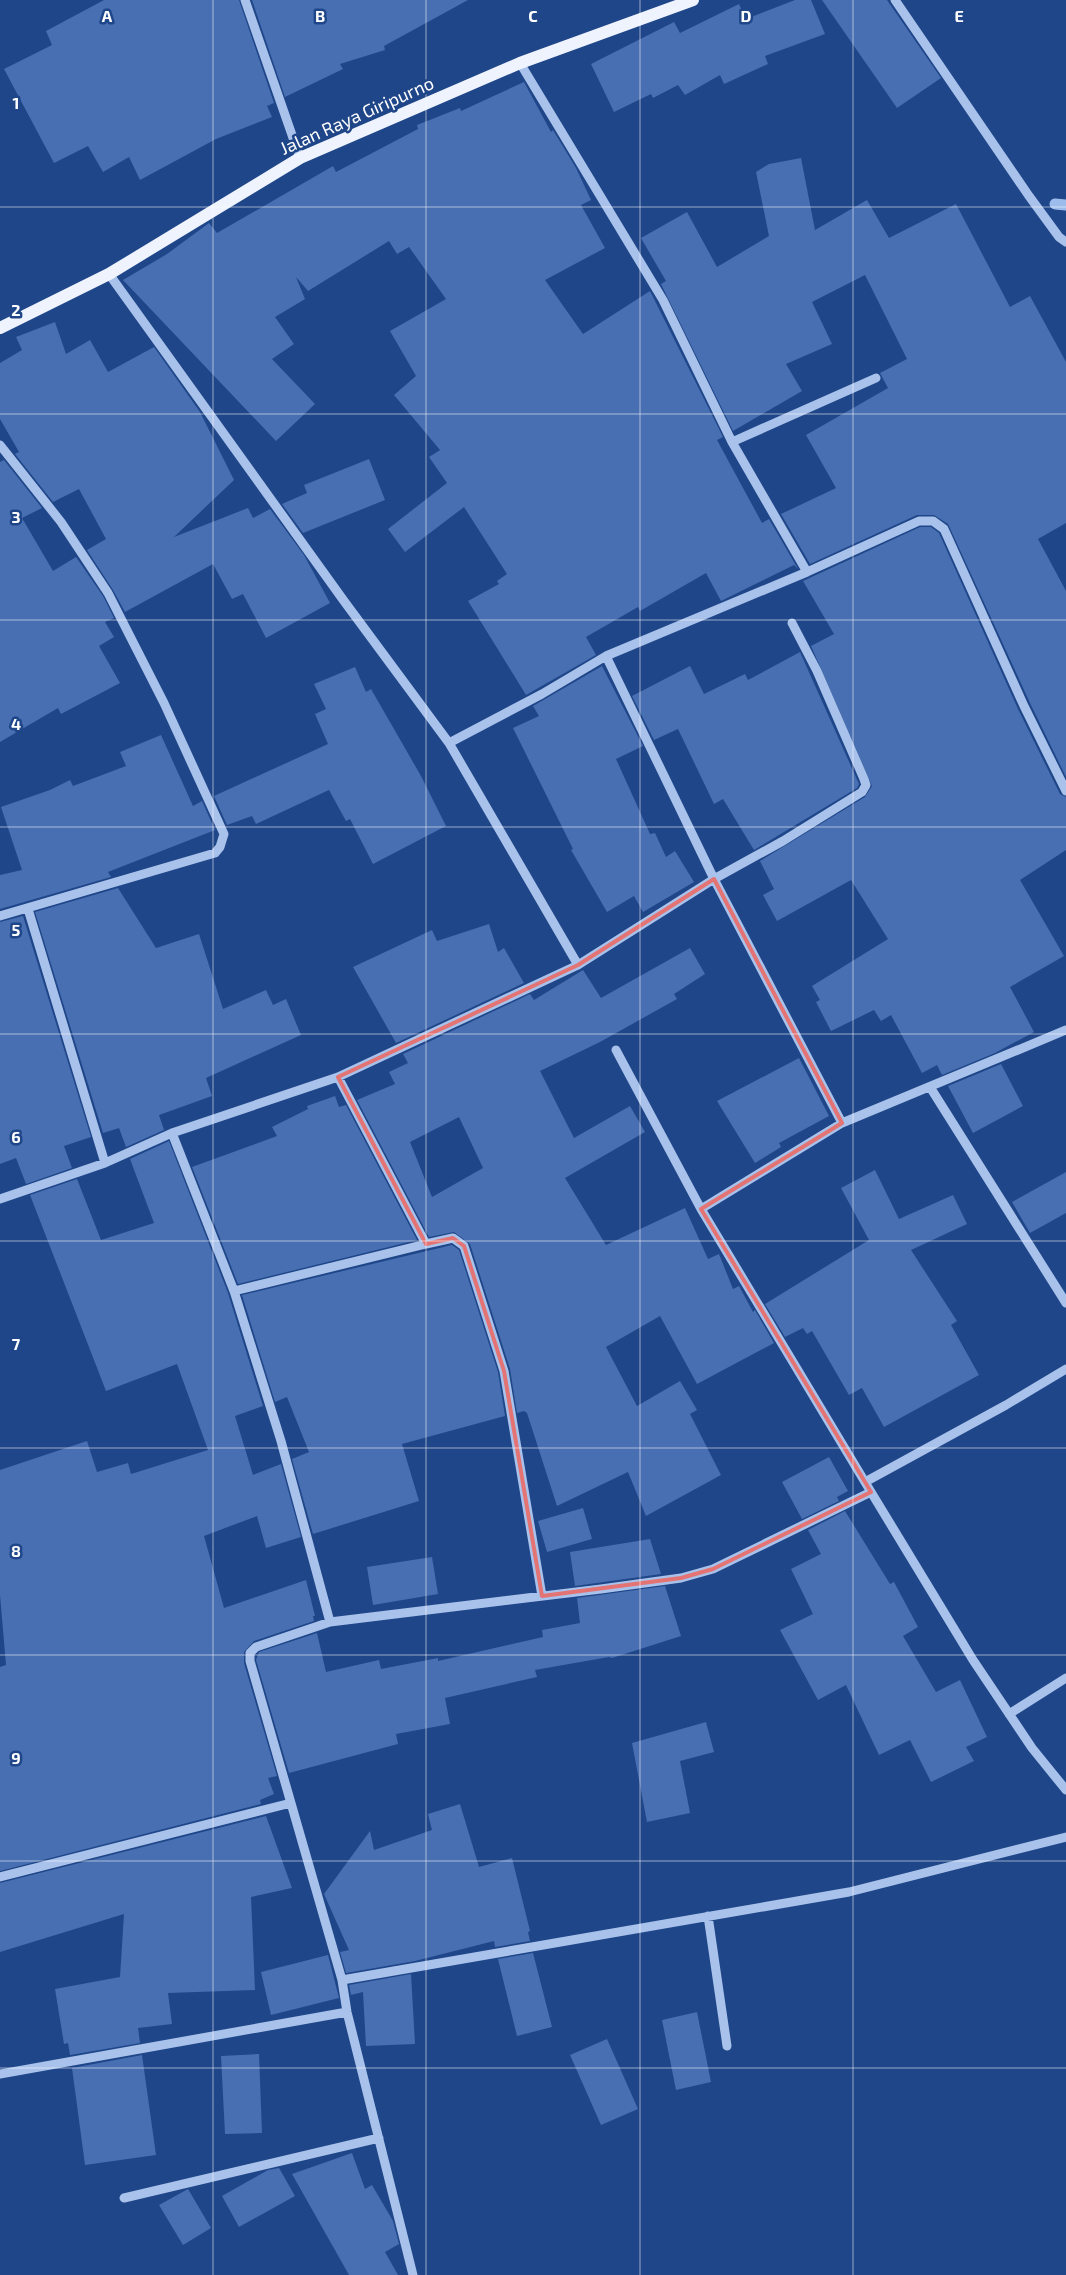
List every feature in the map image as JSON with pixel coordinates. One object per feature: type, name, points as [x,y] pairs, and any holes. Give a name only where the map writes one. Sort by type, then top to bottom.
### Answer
[{"type":"main road","name":"Jalan Raya Giripurno","points":[[0,328],[109,274],[300,158],[520,63],[693,0]]},
{"type":"street","points":[[245,0],[300,158]]},
{"type":"street","points":[[895,0],[1029,196],[1059,237],[1066,242]]},
{"type":"street","points":[[520,63],[663,300],[732,442],[807,572]]},
{"type":"street","points":[[109,274],[344,601],[449,743],[578,965]]},
{"type":"street","points":[[732,442],[876,378]]},
{"type":"street","points":[[0,445],[61,522],[108,593],[164,703],[224,834],[220,848],[215,853],[0,916]]},
{"type":"street","points":[[449,743],[542,694],[606,656],[807,572],[919,520],[933,521],[944,529],[1024,706],[1066,791]]},
{"type":"street","points":[[0,1199],[104,1163],[172,1133],[338,1077],[578,965],[714,879],[783,841],[864,789],[864,779],[817,671],[792,623]]},
{"type":"street","points":[[606,656],[714,879],[842,1123]]},
{"type":"street","points":[[28,909],[104,1163]]},
{"type":"street","points":[[701,1209],[842,1123],[1066,1030]]},
{"type":"street","points":[[616,1050],[701,1209],[973,1660],[1009,1714],[1066,1790]]},
{"type":"street","points":[[338,1077],[426,1244]]},
{"type":"street","points":[[930,1087],[1066,1303]]},
{"type":"street","points":[[172,1133],[234,1291],[282,1441],[330,1622]]},
{"type":"street","points":[[234,1291],[426,1244],[453,1238],[458,1240],[464,1246],[469,1260],[504,1371],[542,1596]]},
{"type":"street","points":[[865,1482],[1006,1405],[1066,1369]]},
{"type":"street","points":[[413,2275],[347,2012],[342,1980],[250,1661],[250,1653],[256,1647],[330,1622],[601,1589],[696,1574],[722,1564],[871,1492]]},
{"type":"street","points":[[1009,1714],[1066,1678]]},
{"type":"street","points":[[0,1876],[291,1803]]},
{"type":"street","points":[[342,1980],[849,1892],[1066,1837]]},
{"type":"street","points":[[708,1916],[727,2046]]},
{"type":"street","points":[[0,2074],[347,2012]]},
{"type":"street","points":[[124,2198],[380,2138]]},
{"type":"highlighted area","points":[[714,879],[842,1123],[701,1209],[871,1492],[713,1569],[681,1578],[542,1596],[504,1371],[464,1246],[453,1238],[426,1244],[338,1077],[578,965]]},
{"type":"building","points":[[104,0],[239,0],[274,103],[267,106],[272,117],[216,139],[140,180],[129,157],[103,172],[88,146],[54,163],[4,69],[52,45],[46,31]]},
{"type":"building","points":[[252,0],[468,0],[384,46],[385,50],[340,64],[343,69],[285,97]]},
{"type":"building","points":[[795,0],[811,0],[825,34],[765,56],[768,64],[724,84],[720,75],[685,95],[678,85],[653,98],[651,94],[614,112],[591,64],[674,22],[680,33],[739,4],[746,19]]},
{"type":"building","points":[[822,0],[887,0],[941,78],[897,108]]},
{"type":"building","points":[[524,82],[551,132],[553,130],[576,168],[591,200],[581,205],[605,248],[545,280],[583,334],[650,291],[723,437],[717,440],[762,523],[769,519],[798,569],[794,565],[721,601],[706,573],[640,611],[638,607],[586,637],[596,655],[526,695],[468,601],[499,584],[497,581],[507,574],[464,507],[405,552],[388,529],[447,483],[429,457],[440,450],[394,395],[416,376],[390,331],[446,299],[409,247],[397,254],[389,241],[308,291],[296,277],[305,299],[275,317],[294,344],[272,359],[315,404],[276,441],[123,280],[167,254],[209,223],[217,233],[333,166],[336,172],[418,129],[417,125],[460,108],[461,111]]},
{"type":"building","points":[[801,158],[815,230],[867,200],[889,238],[956,204],[1010,307],[1030,296],[1066,362],[1066,523],[1038,539],[1066,591],[1066,777],[948,524],[934,515],[917,515],[810,564],[781,514],[836,488],[806,435],[888,388],[880,373],[907,359],[865,275],[812,302],[832,344],[786,364],[802,391],[733,431],[661,284],[666,281],[641,238],[687,212],[717,267],[769,236],[756,172],[769,164]]},
{"type":"building","points":[[55,322],[66,354],[90,340],[108,372],[154,347],[200,412],[234,480],[174,537],[248,508],[253,518],[270,509],[304,555],[330,603],[266,638],[243,594],[232,599],[213,564],[125,612],[87,550],[106,539],[79,489],[53,502],[15,454],[19,452],[0,419],[0,363],[22,350],[16,337]]},
{"type":"building","points":[[369,459],[385,500],[303,533],[282,504],[307,493],[304,485]]},
{"type":"building","points":[[4,460],[42,508],[22,518],[53,571],[76,557],[103,596],[114,618],[105,622],[114,637],[99,646],[120,683],[61,714],[58,708],[0,742],[0,462]]},
{"type":"building","points":[[920,527],[931,527],[939,533],[1018,709],[1060,794],[1066,797],[1066,850],[1020,880],[1064,956],[1010,987],[1034,1032],[995,1053],[942,1075],[937,1065],[922,1073],[891,1015],[881,1021],[874,1010],[831,1031],[816,1002],[820,1000],[812,986],[888,939],[851,880],[777,921],[763,895],[774,889],[760,861],[865,797],[872,786],[811,646],[834,634],[803,581]]},
{"type":"building","points":[[800,652],[859,784],[857,788],[754,850],[723,799],[714,804],[678,729],[654,740],[632,696],[690,666],[704,694],[745,674],[748,680]]},
{"type":"building","points":[[602,666],[643,746],[616,759],[650,834],[655,833],[666,857],[675,851],[694,882],[643,912],[634,896],[607,912],[571,850],[573,849],[513,728],[539,716],[533,706]]},
{"type":"building","points":[[355,667],[366,692],[371,689],[421,776],[446,826],[373,864],[350,819],[346,821],[329,790],[256,824],[252,816],[227,825],[214,796],[328,744],[315,714],[326,709],[314,684]]},
{"type":"building","points":[[161,735],[193,806],[202,801],[215,830],[108,872],[111,877],[0,909],[0,875],[22,870],[1,807],[50,790],[70,780],[73,786],[126,766],[120,752]]},
{"type":"building","points":[[118,888],[156,948],[199,934],[223,1009],[266,990],[273,1005],[286,999],[301,1035],[206,1078],[212,1096],[159,1115],[164,1130],[126,1147],[119,1128],[103,1133],[35,912]]},
{"type":"building","points":[[23,916],[91,1137],[64,1146],[72,1168],[26,1184],[16,1158],[0,1164],[0,922]]},
{"type":"building","points":[[489,924],[498,952],[504,948],[524,983],[396,1043],[353,967],[432,930],[437,941]]},
{"type":"building","points":[[690,948],[705,974],[674,994],[677,999],[600,1042],[540,1071],[574,1138],[630,1106],[645,1132],[565,1178],[606,1245],[685,1208],[708,1259],[719,1254],[733,1289],[739,1286],[753,1312],[755,1310],[774,1343],[697,1384],[660,1316],[606,1347],[637,1406],[680,1381],[697,1410],[690,1414],[721,1475],[646,1516],[628,1472],[557,1506],[527,1413],[524,1411],[517,1413],[510,1369],[470,1244],[454,1232],[429,1237],[357,1100],[395,1084],[389,1072],[408,1063],[403,1054],[530,994],[534,1000],[583,970],[601,998]],"holes":[[[459,1117],[483,1168],[432,1197],[410,1142]]]},
{"type":"building","points":[[799,1058],[829,1116],[779,1143],[781,1147],[755,1163],[717,1101]]},
{"type":"building","points":[[1001,1064],[1023,1106],[973,1133],[948,1086]]},
{"type":"building","points":[[335,1096],[339,1107],[346,1105],[417,1240],[238,1284],[192,1167],[277,1136],[272,1127],[308,1109],[307,1106]]},
{"type":"building","points":[[169,1141],[228,1293],[263,1406],[235,1416],[253,1475],[281,1464],[301,1537],[266,1548],[257,1516],[204,1536],[224,1608],[306,1580],[315,1616],[313,1616],[314,1621],[254,1641],[244,1652],[244,1663],[277,1776],[268,1778],[274,1794],[260,1800],[261,1804],[0,1871],[0,1667],[6,1665],[0,1595],[0,1470],[87,1441],[97,1472],[128,1463],[131,1474],[208,1450],[177,1364],[106,1391],[30,1195],[77,1179],[101,1240],[154,1223],[130,1159]]},
{"type":"building","points":[[875,1170],[899,1219],[953,1195],[967,1224],[911,1250],[957,1321],[951,1325],[979,1375],[884,1427],[862,1388],[849,1395],[812,1331],[807,1334],[803,1328],[785,1337],[765,1304],[869,1240],[841,1188]]},
{"type":"building","points":[[1066,1172],[1066,1213],[1030,1233],[1012,1202]]},
{"type":"building","points":[[452,1245],[459,1250],[498,1372],[505,1416],[402,1444],[419,1501],[313,1534],[292,1459],[309,1452],[287,1397],[275,1402],[242,1295]]},
{"type":"building","points":[[829,1457],[848,1491],[837,1497],[839,1501],[802,1519],[782,1482]]},
{"type":"building","points":[[583,1508],[592,1539],[547,1552],[538,1521]]},
{"type":"building","points":[[845,1511],[890,1584],[894,1582],[918,1627],[903,1636],[936,1692],[960,1680],[987,1737],[966,1747],[974,1761],[931,1782],[910,1740],[879,1755],[846,1685],[818,1700],[780,1630],[813,1614],[791,1569],[821,1554],[808,1530]]},
{"type":"building","points":[[650,1539],[661,1574],[575,1586],[570,1552]]},
{"type":"building","points":[[432,1557],[438,1594],[373,1605],[367,1567]]},
{"type":"building","points":[[665,1586],[681,1636],[612,1658],[535,1670],[537,1677],[445,1698],[450,1724],[396,1734],[398,1744],[289,1773],[256,1660],[259,1652],[317,1633],[326,1672],[379,1660],[381,1669],[438,1658],[438,1661],[543,1637],[542,1630],[580,1623],[577,1598]]},
{"type":"building","points":[[706,1722],[714,1752],[680,1761],[690,1813],[647,1822],[632,1743]]},
{"type":"building","points":[[460,1804],[479,1867],[512,1858],[530,1931],[528,1932],[530,1941],[495,1947],[494,1941],[415,1961],[346,1973],[340,1952],[349,1950],[324,1894],[370,1831],[374,1850],[432,1830],[428,1814]]},
{"type":"building","points":[[266,1816],[292,1888],[251,1897],[255,1990],[168,1993],[172,2024],[138,2028],[140,2043],[70,2055],[68,2043],[64,2044],[55,1989],[120,1977],[124,1914],[0,1952],[0,1883]]},
{"type":"building","points":[[533,1953],[552,2027],[517,2036],[498,1959]]},
{"type":"building","points":[[328,1955],[339,1998],[271,2015],[261,1972]]},
{"type":"building","points":[[411,1974],[415,2044],[366,2046],[363,1992],[351,1995],[349,1985]]},
{"type":"building","points":[[697,2012],[711,2082],[676,2090],[662,2020]]},
{"type":"building","points":[[607,2039],[638,2109],[601,2125],[570,2055]]},
{"type":"building","points":[[259,2054],[262,2133],[225,2134],[221,2056]]},
{"type":"building","points":[[142,2055],[156,2155],[85,2165],[72,2068]]},
{"type":"building","points":[[352,2153],[365,2189],[372,2185],[393,2221],[399,2244],[385,2252],[398,2275],[349,2275],[292,2174]]},
{"type":"building","points":[[279,2168],[295,2196],[239,2227],[222,2196],[268,2170]]},
{"type":"building","points":[[188,2189],[211,2228],[183,2245],[159,2205]]},
{"type":"waterway","points":[[1055,204],[1066,205]]}]
